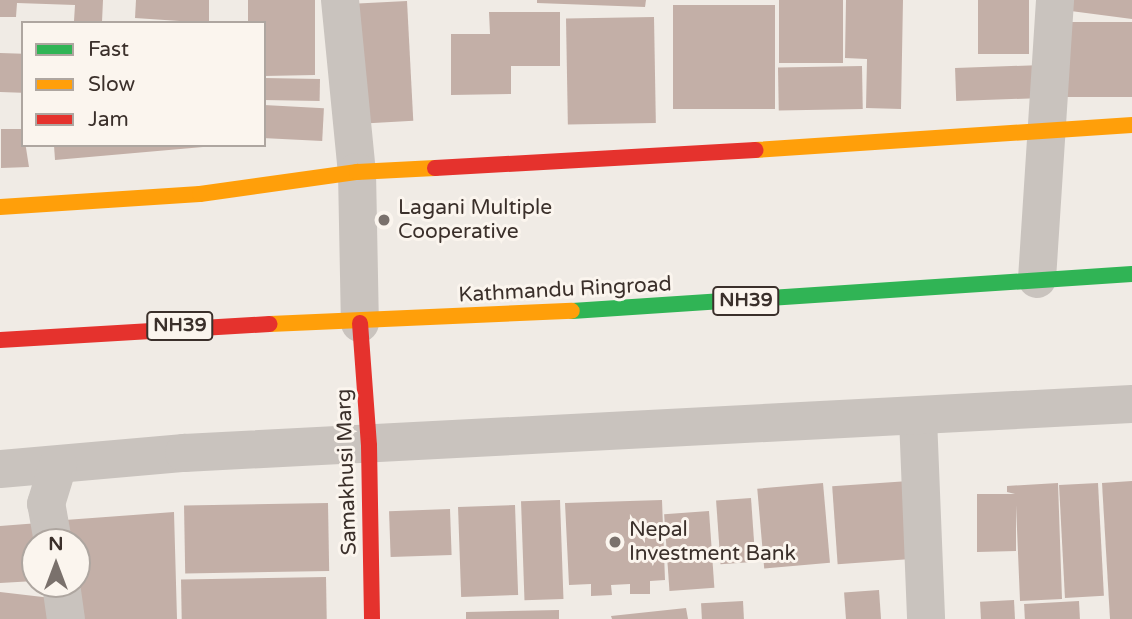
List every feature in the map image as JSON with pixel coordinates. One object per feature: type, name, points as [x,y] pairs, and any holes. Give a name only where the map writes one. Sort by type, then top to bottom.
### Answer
[{"type":"main road","points":[[0,206],[200,194],[357,172],[1046,134],[1132,125]]},
{"type":"main road","name":"Kathmandu Ringroad","points":[[0,340],[196,325],[360,323],[710,304],[1132,274]]},
{"type":"main road","name":"Samakhusi Marg","points":[[360,323],[369,446],[372,619]]},
{"type":"street","points":[[340,0],[357,172],[360,323]]},
{"type":"street","points":[[1037,279],[1055,0]]},
{"type":"street","points":[[0,469],[184,453],[918,418],[1132,404]]},
{"type":"street","points":[[918,418],[926,619]]},
{"type":"street","points":[[50,528],[46,504],[58,465]]},
{"type":"street","points":[[63,598],[66,619]]},
{"type":"building","points":[[0,0],[103,0],[102,21],[74,21],[75,5],[17,3],[16,17],[0,17]]},
{"type":"building","points":[[136,0],[209,0],[209,21],[135,18]]},
{"type":"building","points":[[248,0],[315,0],[315,75],[266,76],[266,21],[248,21]]},
{"type":"building","points":[[537,0],[646,0],[645,7],[537,3]]},
{"type":"building","points":[[779,0],[843,0],[843,63],[779,63]]},
{"type":"building","points":[[846,0],[903,0],[901,109],[866,108],[867,59],[845,58]]},
{"type":"building","points":[[978,0],[1029,0],[1029,54],[978,54]]},
{"type":"building","points":[[1064,0],[1132,0],[1132,19],[1063,10]]},
{"type":"building","points":[[407,1],[413,121],[364,123],[358,4]]},
{"type":"building","points":[[673,5],[775,5],[775,109],[673,109]]},
{"type":"building","points":[[489,12],[560,12],[560,66],[511,66],[511,94],[451,95],[451,34],[490,34]]},
{"type":"building","points":[[654,17],[656,123],[568,125],[566,19]]},
{"type":"building","points":[[1058,22],[1132,22],[1132,97],[1058,97]]},
{"type":"building","points":[[0,53],[21,54],[21,93],[0,92]]},
{"type":"building","points":[[1042,65],[1043,98],[956,101],[955,68]]},
{"type":"building","points":[[862,66],[863,109],[779,110],[778,67]]},
{"type":"building","points":[[266,78],[320,79],[320,101],[266,100]]},
{"type":"building","points":[[266,105],[324,108],[322,141],[266,138]]},
{"type":"building","points":[[1,129],[21,129],[21,147],[26,147],[29,167],[1,168]]},
{"type":"building","points":[[54,147],[203,147],[55,160]]},
{"type":"building","points":[[909,481],[914,559],[838,564],[832,486]]},
{"type":"building","points":[[1132,481],[1132,619],[1110,619],[1102,483]]},
{"type":"building","points":[[823,483],[830,563],[764,568],[757,489]]},
{"type":"building","points":[[1058,483],[1062,599],[1020,601],[1016,505],[1016,551],[977,552],[977,494],[1015,494],[1007,492],[1007,486]]},
{"type":"building","points":[[1098,483],[1104,596],[1065,598],[1059,485]]},
{"type":"building","points":[[751,498],[755,562],[721,564],[716,500]]},
{"type":"building","points":[[560,500],[563,599],[524,600],[521,501]]},
{"type":"building","name":"Nepal Investment Bank","points":[[662,500],[665,580],[650,581],[650,594],[630,594],[630,584],[611,585],[612,595],[591,596],[591,584],[569,585],[565,503]]},
{"type":"building","points":[[328,503],[329,571],[185,574],[184,506]]},
{"type":"building","points":[[515,505],[518,595],[461,597],[458,507]]},
{"type":"building","points":[[450,509],[452,555],[391,557],[389,511]]},
{"type":"building","points":[[709,511],[714,588],[669,591],[664,514]]},
{"type":"building","points":[[174,512],[177,619],[77,619],[77,598],[91,598],[91,528],[66,528],[65,520]]},
{"type":"building","points":[[39,523],[39,528],[21,528],[21,582],[0,583],[0,526]]},
{"type":"building","points":[[326,577],[327,619],[182,619],[181,580]]},
{"type":"building","points":[[879,590],[881,619],[846,619],[844,592]]},
{"type":"building","points":[[0,592],[21,594],[21,598],[60,599],[58,619],[0,619]]},
{"type":"building","points":[[1014,600],[1015,619],[981,619],[980,602]]},
{"type":"building","points":[[743,601],[744,619],[702,619],[701,603]]},
{"type":"building","points":[[1079,601],[1080,619],[1025,619],[1024,604]]},
{"type":"building","points":[[686,608],[688,619],[612,619],[611,616]]},
{"type":"building","points":[[559,610],[559,619],[466,619],[466,612]]},
{"type":"traffic: fast","points":[[572,311],[1132,274]]},
{"type":"traffic: slow","points":[[755,150],[1132,125]]},
{"type":"traffic: slow","points":[[0,207],[200,194],[357,172],[435,168]]},
{"type":"traffic: slow","points":[[270,324],[572,311]]},
{"type":"traffic: jam","points":[[435,168],[755,150]]},
{"type":"traffic: jam","points":[[360,323],[369,446],[372,619]]},
{"type":"traffic: jam","points":[[0,340],[270,324]]},
{"type":"place","name":"Lagani Multiple Cooperative","points":[[384,220]]},
{"type":"place","name":"Nepal Investment Bank","points":[[615,542]]}]
